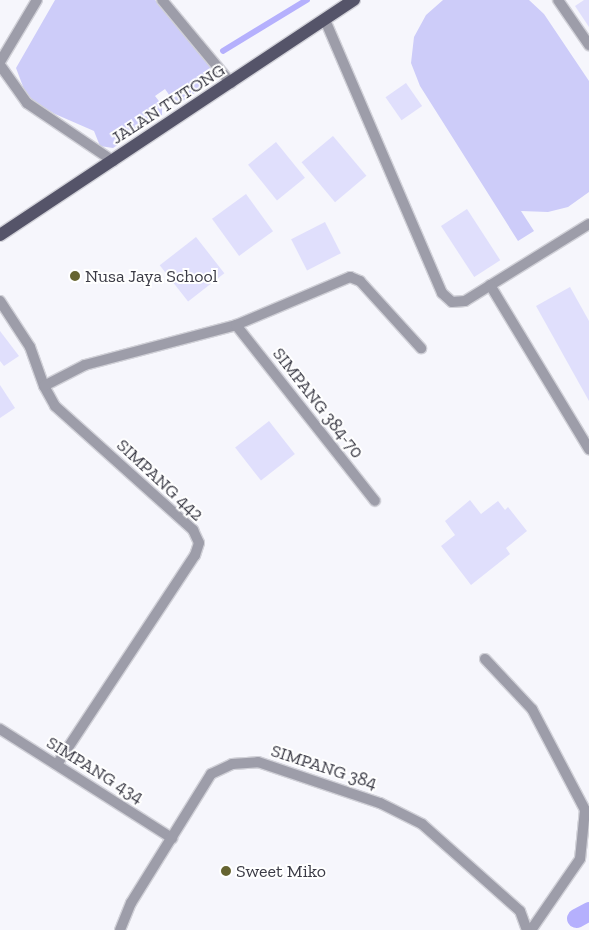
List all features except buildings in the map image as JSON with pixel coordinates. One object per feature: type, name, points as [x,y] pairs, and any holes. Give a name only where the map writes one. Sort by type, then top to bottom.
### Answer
[{"type":"main road","name":"JALAN TUTONG","points":[[0,235],[354,0]]},
{"type":"street","points":[[37,0],[0,63],[27,103],[113,161]]},
{"type":"street","points":[[162,0],[231,83]]},
{"type":"street","points":[[558,0],[589,45]]},
{"type":"street","points":[[325,20],[442,293],[452,302],[465,301],[589,224]]},
{"type":"street","points":[[44,386],[85,365],[236,325],[350,276],[360,281],[421,348]]},
{"type":"street","points":[[490,285],[589,449]]},
{"type":"street","name":"SIMPANG 442","points":[[0,301],[30,347],[44,386],[55,406],[193,530],[199,543],[195,555],[56,764]]},
{"type":"street","name":"SIMPANG 384-70","points":[[236,325],[374,500]]},
{"type":"street","points":[[485,659],[532,709],[585,810],[580,859],[531,930]]},
{"type":"street","name":"SIMPANG 434","points":[[0,730],[172,838]]},
{"type":"street","name":"SIMPANG 384","points":[[120,930],[131,903],[211,774],[232,764],[258,762],[380,803],[422,824],[520,911],[527,930]]},
{"type":"shaded area","points":[[55,0],[155,0],[213,70],[213,81],[181,102],[172,99],[165,89],[155,96],[162,105],[162,115],[113,148],[100,146],[94,131],[55,114],[27,97],[16,68]]},
{"type":"shaded area","points":[[443,0],[529,0],[544,14],[589,81],[589,192],[568,207],[548,212],[521,211],[534,231],[518,241],[420,86],[411,63],[414,37],[426,15]]},
{"type":"waterway","points":[[223,51],[307,0]]},
{"type":"waterway","points":[[576,918],[589,911]]},
{"type":"place","name":"Nusa Jaya School","points":[[75,276]]},
{"type":"place","name":"Sweet Miko","points":[[226,871]]}]
